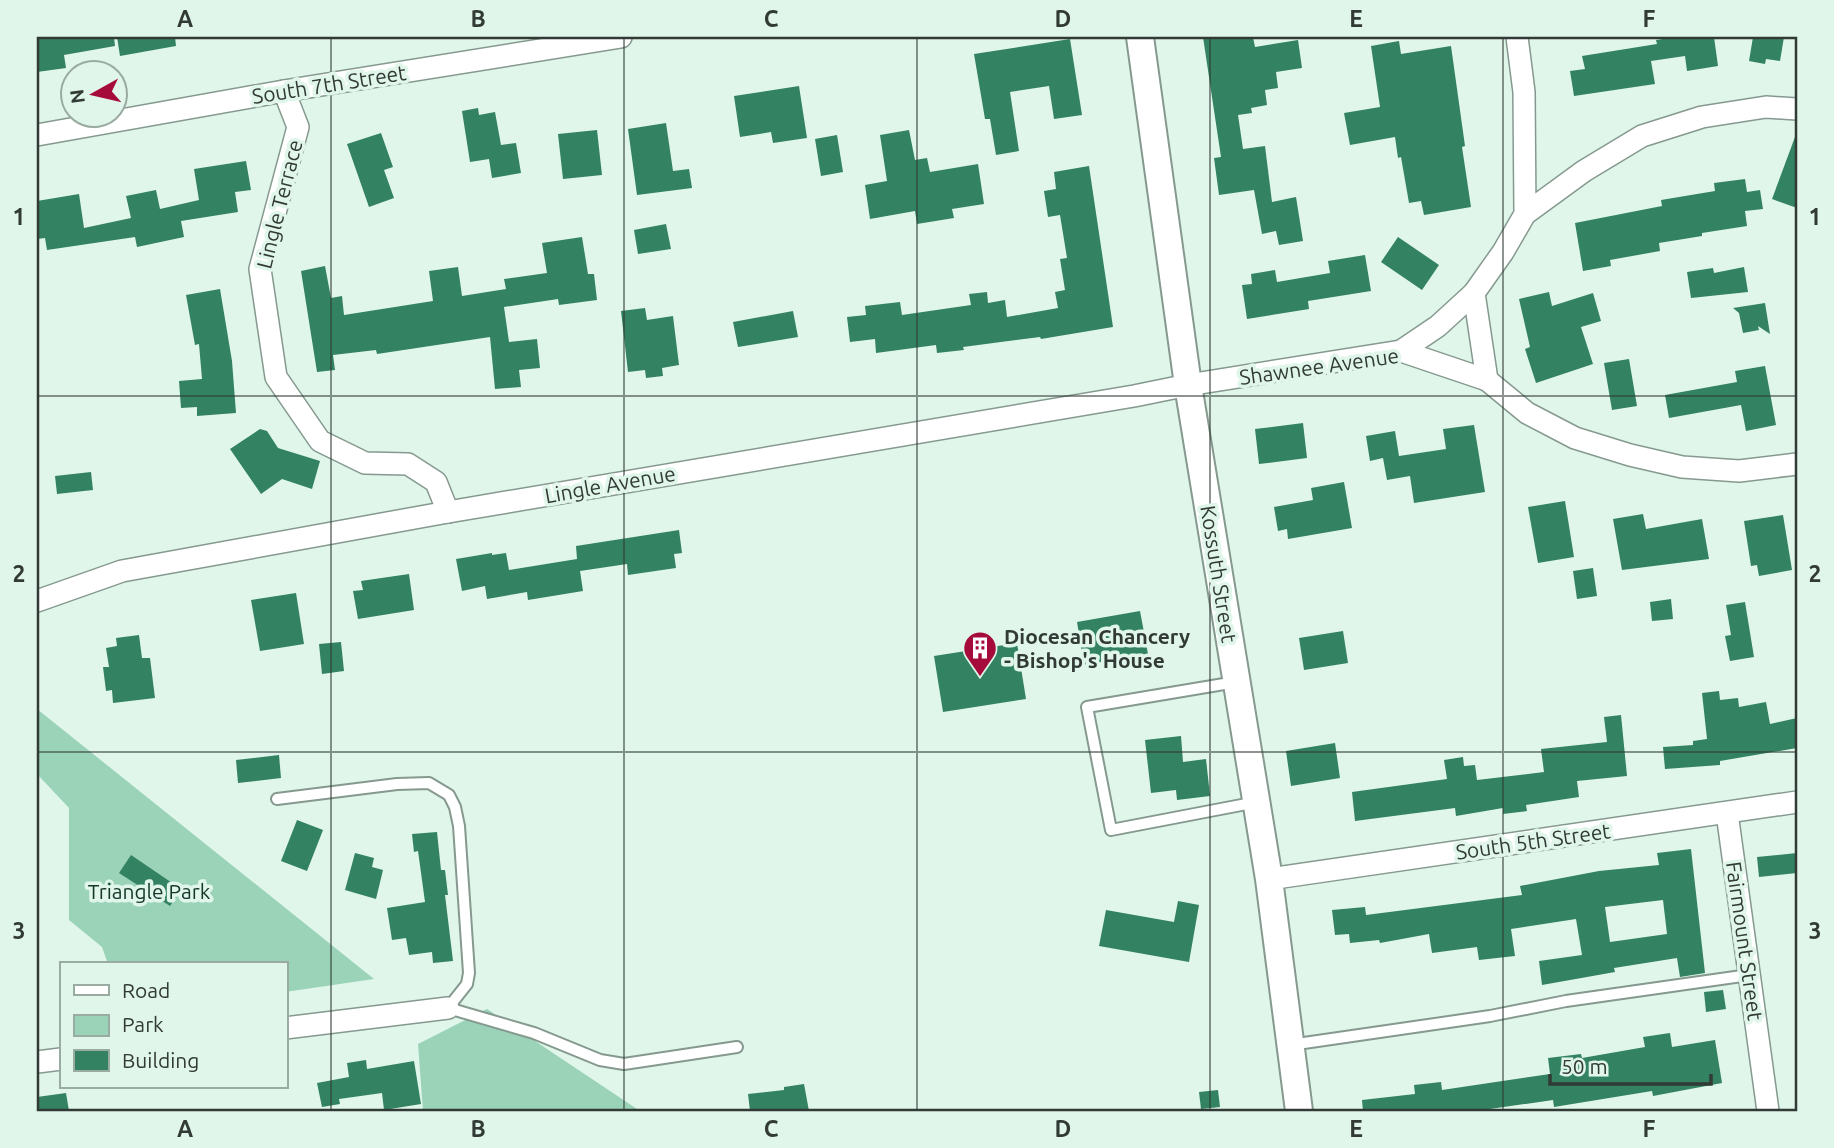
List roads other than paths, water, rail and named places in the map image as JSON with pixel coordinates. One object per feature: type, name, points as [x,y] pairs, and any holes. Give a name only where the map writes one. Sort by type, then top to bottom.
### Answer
[{"type":"street","name":"South 7th Street","points":[[37,135],[284,91],[621,37]]},
{"type":"street","name":"Kossuth Street","points":[[1140,37],[1188,384],[1269,879],[1299,1111]]},
{"type":"street","points":[[1517,37],[1524,92],[1525,214]]},
{"type":"street","name":"Lingle Terrace","points":[[284,91],[298,127],[260,269],[276,377],[320,442],[365,463],[408,464],[436,482],[448,512]]},
{"type":"street","points":[[1401,351],[1438,326],[1474,293],[1503,252],[1525,214],[1584,171],[1642,136],[1702,117],[1766,107],[1797,109]]},
{"type":"street","points":[[1474,293],[1487,380]]},
{"type":"street","name":"Shawnee Avenue","points":[[1188,384],[1401,351],[1487,380],[1527,413],[1575,438],[1630,455],[1682,467],[1739,471],[1797,464]]},
{"type":"street","name":"Lingle Avenue","points":[[37,601],[122,571],[448,512],[1134,396],[1188,384]]},
{"type":"street","name":"South 5th Street","points":[[1269,879],[1797,802]]},
{"type":"street","name":"Fairmount Street","points":[[1727,813],[1768,1111]]},
{"type":"street","points":[[287,1028],[448,1008]]},
{"type":"street","points":[[37,1062],[60,1059]]},
{"type":"lane","points":[[1237,682],[1087,707],[1111,830],[1257,802]]},
{"type":"lane","points":[[277,799],[397,784],[429,783],[449,795],[459,826],[469,962],[467,984],[448,1008],[534,1033],[600,1060],[624,1064],[737,1047]]},
{"type":"lane","points":[[1290,1045],[1749,975]]},
{"type":"place","name":"Diocesan Chancery - Bishop's House","points":[[980,678]]},
{"type":"park label","name":"Triangle Park","points":[[149,891]]}]
